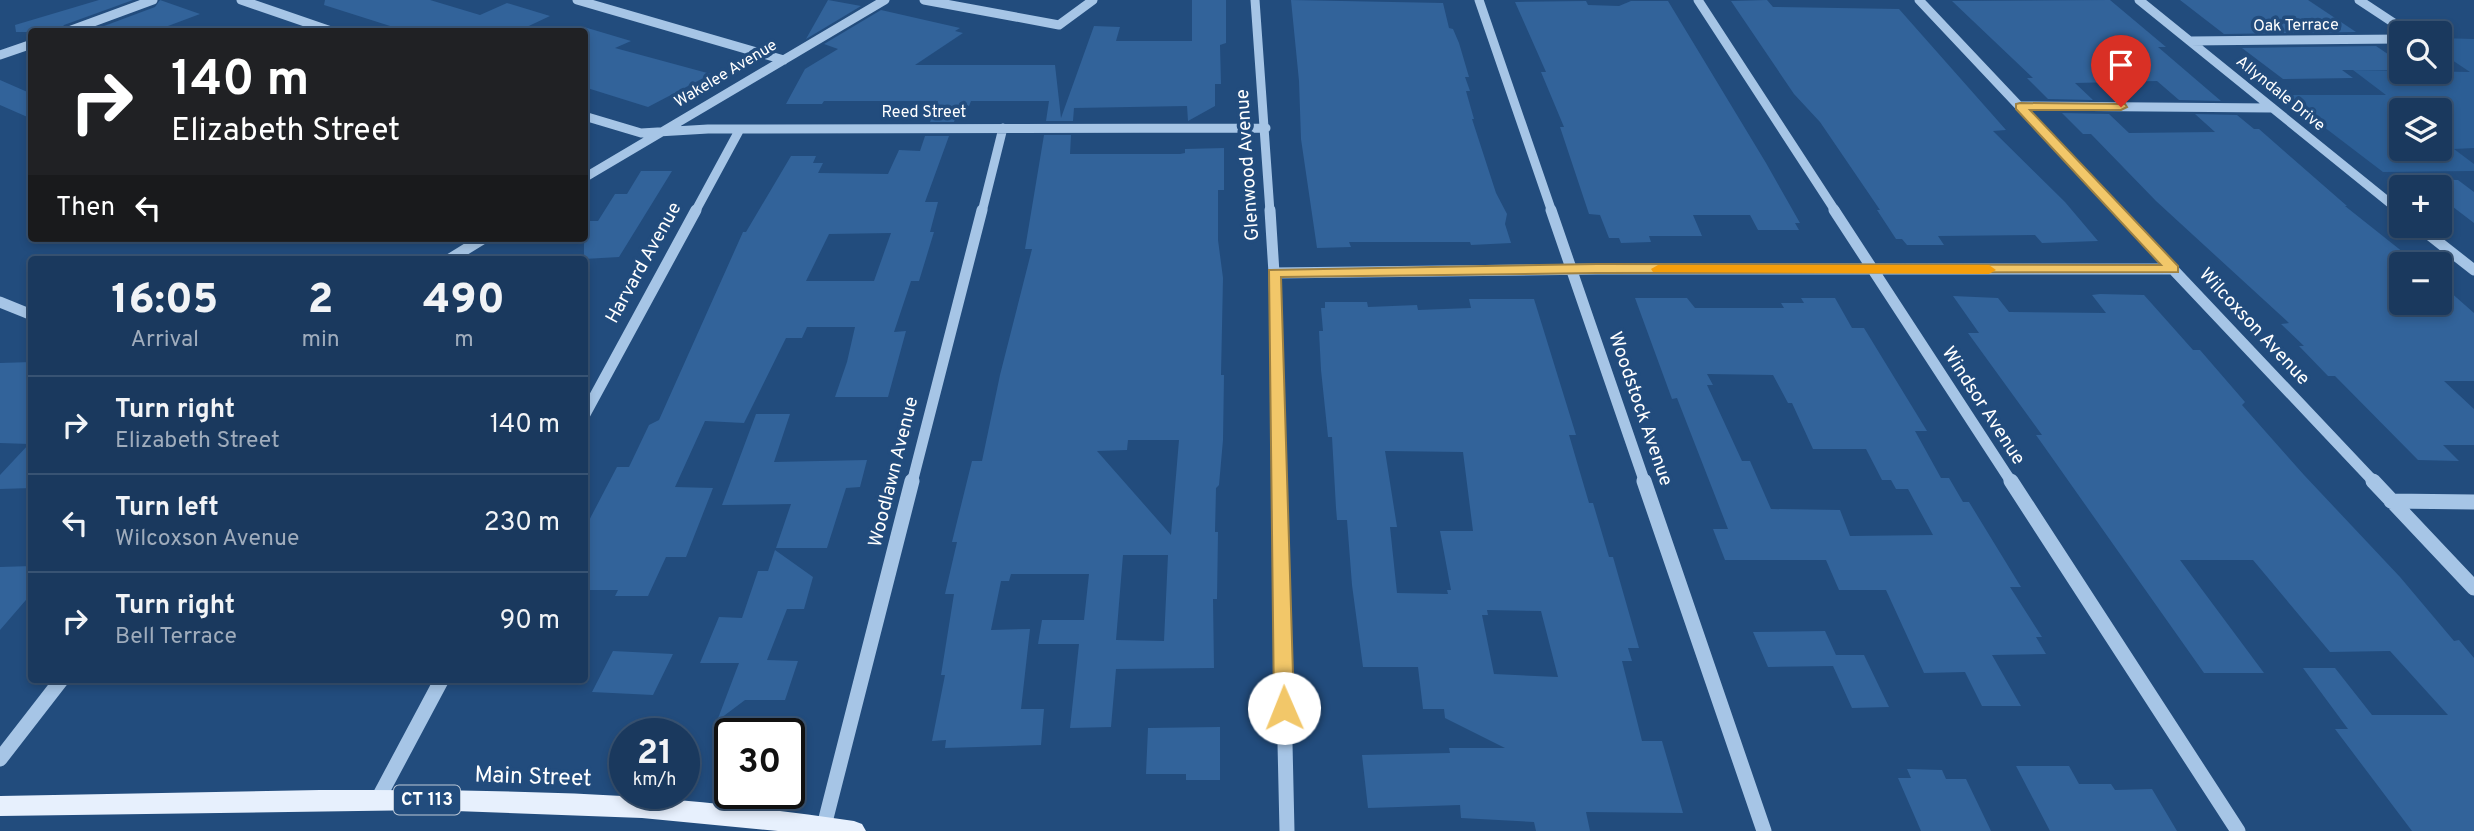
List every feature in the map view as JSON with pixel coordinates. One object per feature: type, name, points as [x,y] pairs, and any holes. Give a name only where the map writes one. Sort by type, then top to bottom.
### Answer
[{"type":"main road","name":"Main Street","points":[[0,806],[378,799],[649,809],[853,831]]},
{"type":"street","points":[[76,28],[153,0]]},
{"type":"street","points":[[241,0],[322,28]]},
{"type":"street","points":[[577,0],[784,60]]},
{"type":"street","name":"Wakelee Avenue","points":[[588,176],[885,0]]},
{"type":"street","points":[[924,0],[1059,25],[1093,0]]},
{"type":"street","name":"Glenwood Avenue","points":[[1255,0],[1274,273],[1287,831]]},
{"type":"street","name":"Woodstock Avenue","points":[[1479,0],[1764,831]]},
{"type":"street","name":"Windsor Avenue","points":[[1698,0],[2238,831]]},
{"type":"street","name":"Wilcoxson Avenue","points":[[1919,0],[2474,588]]},
{"type":"street","name":"Allyndale Drive","points":[[2139,0],[2389,202]]},
{"type":"street","points":[[2359,0],[2391,21]]},
{"type":"street","name":"Oak Terrace","points":[[2190,41],[2389,38]]},
{"type":"street","points":[[0,55],[28,45]]},
{"type":"street","points":[[14,50],[28,55]]},
{"type":"street","points":[[2020,106],[2271,108]]},
{"type":"street","name":"Reed Street","points":[[588,117],[627,130],[660,133],[740,129],[1266,128]]},
{"type":"street","name":"Woodlawn Avenue","points":[[824,826],[1003,128]]},
{"type":"street","name":"Harvard Avenue","points":[[588,409],[740,129]]},
{"type":"street","points":[[2433,238],[2474,270]]},
{"type":"street","points":[[455,256],[478,242]]},
{"type":"street","points":[[1274,273],[1572,269],[2173,269]]},
{"type":"street","points":[[0,302],[28,312]]},
{"type":"street","points":[[2391,501],[2474,502]]},
{"type":"street","points":[[0,759],[59,683]]},
{"type":"street","points":[[378,799],[441,683]]},
{"type":"shaded area","points":[[2452,38],[2474,39],[2474,148],[2454,149],[2474,164],[2474,171],[2383,172],[2282,95],[2386,95],[2353,70],[2389,71],[2389,84],[2452,84],[2452,72],[2470,72],[2452,60]]},
{"type":"building","points":[[99,0],[133,0],[62,28],[28,28],[28,32],[16,32],[15,25]]},
{"type":"building","points":[[160,0],[200,14],[163,28],[99,28],[155,7]]},
{"type":"building","points":[[325,0],[430,0],[480,15],[507,3],[550,16],[524,28],[396,28],[324,5]]},
{"type":"building","points":[[828,0],[861,6],[806,39]]},
{"type":"building","points":[[1192,0],[1226,0],[1226,43],[1220,45],[1221,84],[1215,84],[1215,106],[1188,121],[1187,106],[1074,108],[1073,121],[1046,121],[1049,101],[971,101],[969,106],[960,106],[954,122],[930,122],[938,101],[824,101],[822,104],[786,104],[805,69],[838,49],[824,44],[881,10],[960,28],[955,31],[963,33],[915,65],[1055,65],[1061,118],[1094,26],[1120,27],[1116,41],[1192,41]]},
{"type":"building","points":[[1291,0],[1443,3],[1449,28],[1453,29],[1459,43],[1469,77],[1465,77],[1470,91],[1466,91],[1472,119],[1496,193],[1507,214],[1505,224],[1511,243],[1471,245],[1470,242],[1349,242],[1351,247],[1317,248],[1301,139],[1299,81]]},
{"type":"building","points":[[1767,0],[1773,7],[1899,9],[2006,130],[1993,131],[2065,202],[2098,241],[2042,243],[2035,235],[1938,236],[1944,245],[1907,245],[1902,239],[1896,239],[1877,210],[1880,210],[1820,122],[1794,94],[1731,1]]},
{"type":"building","points":[[2110,0],[2166,47],[2158,47],[2221,101],[2179,100],[2157,81],[2075,83],[2093,100],[2048,99],[2027,78],[2033,78],[1952,1]]},
{"type":"building","points":[[2180,0],[2308,0],[2356,32],[2224,34]]},
{"type":"building","points":[[1586,1],[1588,5],[1619,6],[1631,1],[1668,1],[1766,163],[1800,223],[1795,223],[1799,230],[1758,230],[1750,215],[1693,215],[1702,236],[1649,236],[1651,242],[1621,243],[1619,238],[1609,238],[1600,215],[1589,214],[1560,127],[1564,127],[1541,72],[1546,72],[1515,2]]},
{"type":"building","points":[[588,28],[631,41],[615,48],[711,74],[648,107],[588,88]]},
{"type":"building","points":[[2376,46],[2389,55],[2389,70],[2342,70],[2353,78],[2283,79],[2242,48]]},
{"type":"building","points":[[0,80],[28,92],[28,117],[0,105]]},
{"type":"building","points":[[2062,113],[2109,114],[2129,133],[2215,132],[2195,114],[2237,115],[2254,129],[2259,129],[2345,206],[2403,252],[2389,252],[2389,315],[2452,315],[2452,294],[2474,313],[2474,381],[2444,381],[2474,409],[2474,445],[2443,445],[2459,461],[2418,460],[2335,376],[2328,376],[2299,346],[2304,346],[2281,324],[2289,323],[2156,201],[2091,134],[2083,134]]},
{"type":"building","points":[[1044,135],[1071,135],[1070,154],[1180,154],[1185,153],[1185,149],[1224,148],[1224,190],[1218,190],[1218,240],[1223,278],[1221,375],[1224,375],[1223,440],[1219,485],[1216,488],[1215,532],[1218,532],[1217,599],[1213,599],[1214,668],[1116,669],[1111,727],[1070,728],[1079,644],[1038,644],[1042,620],[1084,620],[1089,574],[1011,574],[1009,581],[1001,581],[991,630],[1030,629],[1021,709],[1044,709],[1041,745],[945,748],[946,740],[932,741],[945,675],[941,675],[954,594],[945,594],[957,542],[952,542],[972,461],[982,461],[1000,375],[1032,249],[1025,249]],"holes":[[[1128,440],[1179,440],[1171,535],[1097,451],[1127,450]],[[1123,555],[1168,555],[1164,641],[1116,640]]]},
{"type":"building","points":[[925,136],[949,136],[925,202],[938,202],[930,232],[934,232],[919,281],[911,281],[894,332],[906,331],[888,397],[835,397],[855,327],[807,327],[802,338],[786,338],[744,423],[705,421],[675,487],[713,488],[686,557],[666,557],[648,596],[615,596],[618,590],[588,590],[588,522],[617,467],[629,467],[649,425],[659,420],[743,232],[746,232],[791,156],[816,156],[813,163],[823,163],[818,173],[888,174],[899,150],[920,151]],"holes":[[[891,233],[874,281],[806,281],[829,234]]]},
{"type":"building","points":[[641,171],[672,171],[619,257],[588,259],[588,256],[584,256],[584,242],[588,242],[588,221],[598,221],[615,194],[627,194]]},
{"type":"building","points":[[2452,180],[2458,180],[2474,192],[2474,223],[2452,206]]},
{"type":"building","points":[[2092,295],[2144,295],[2193,350],[2200,350],[2245,402],[2242,405],[2304,475],[2400,577],[2454,641],[2459,640],[2474,658],[2474,831],[2412,831],[2335,729],[2348,729],[2303,668],[2335,668],[2372,715],[2448,715],[2390,651],[2330,652],[2253,560],[2180,560],[2264,673],[2204,673],[2036,435],[2042,435],[1968,333],[1979,333],[1953,296],[1998,298],[2009,312],[2106,313]]},
{"type":"building","points":[[1635,298],[1687,298],[1695,308],[1784,308],[1781,303],[1804,303],[1801,298],[1835,298],[1852,328],[1864,328],[1927,431],[1915,431],[1941,478],[1949,478],[1963,502],[1969,502],[2021,587],[2010,587],[2042,637],[2036,637],[2046,654],[1992,655],[2021,706],[1982,706],[1965,672],[1924,673],[1886,590],[1839,590],[1826,560],[1725,560],[1713,529],[1728,529],[1677,398],[1672,399]],"holes":[[[1707,374],[1773,375],[1788,403],[1792,403],[1813,449],[1866,449],[1882,480],[1891,480],[1896,489],[1908,489],[1933,535],[1850,536],[1840,510],[1771,509],[1750,461],[1742,461],[1707,385],[1713,385]]]},
{"type":"building","points":[[1469,299],[1534,299],[1576,435],[1569,435],[1589,503],[1593,503],[1609,557],[1613,557],[1639,648],[1628,648],[1632,661],[1622,661],[1642,741],[1662,741],[1683,813],[1586,812],[1590,831],[1536,831],[1534,822],[1461,818],[1460,805],[1368,808],[1362,755],[1450,753],[1449,748],[1505,748],[1445,718],[1444,709],[1423,709],[1418,667],[1363,667],[1347,520],[1337,520],[1332,437],[1328,437],[1321,370],[1321,308],[1325,308],[1325,302],[1367,302],[1368,307],[1417,305],[1418,310],[1471,308]],"holes":[[[1385,451],[1463,452],[1473,531],[1440,531],[1451,590],[1447,590],[1448,594],[1397,593],[1390,527],[1397,527]],[[1487,610],[1541,611],[1558,677],[1494,674],[1482,615],[1488,615]]]},
{"type":"building","points":[[28,362],[28,444],[0,443],[0,363]]},
{"type":"building","points":[[756,414],[790,414],[774,462],[867,460],[860,487],[846,488],[827,548],[776,548],[791,504],[722,505]]},
{"type":"building","points":[[28,445],[28,488],[0,489],[0,475]]},
{"type":"building","points":[[775,550],[813,577],[804,609],[787,609],[767,660],[798,661],[785,700],[745,700],[718,718],[739,663],[700,663],[719,617],[742,618],[758,571],[768,571]]},
{"type":"building","points":[[28,566],[28,598],[0,630],[0,567]]},
{"type":"building","points":[[1825,631],[1836,655],[1864,655],[1889,707],[1852,708],[1833,666],[1768,667],[1753,632]]},
{"type":"building","points":[[613,651],[673,654],[653,695],[592,692]]},
{"type":"building","points":[[1220,727],[1220,780],[1186,780],[1186,774],[1146,774],[1148,728]]},
{"type":"building","points":[[2016,766],[2069,766],[2079,784],[2111,784],[2115,790],[2152,789],[2177,831],[2050,831]]},
{"type":"building","points":[[1907,769],[1942,770],[1946,779],[1966,779],[1991,831],[1921,831],[1898,778],[1911,778]]},
{"type":"slow traffic","points":[[1658,269],[1989,270]]},
{"type":"route","points":[[1284,708],[1274,273],[1597,269],[2173,269],[2020,106],[2121,107]]}]
